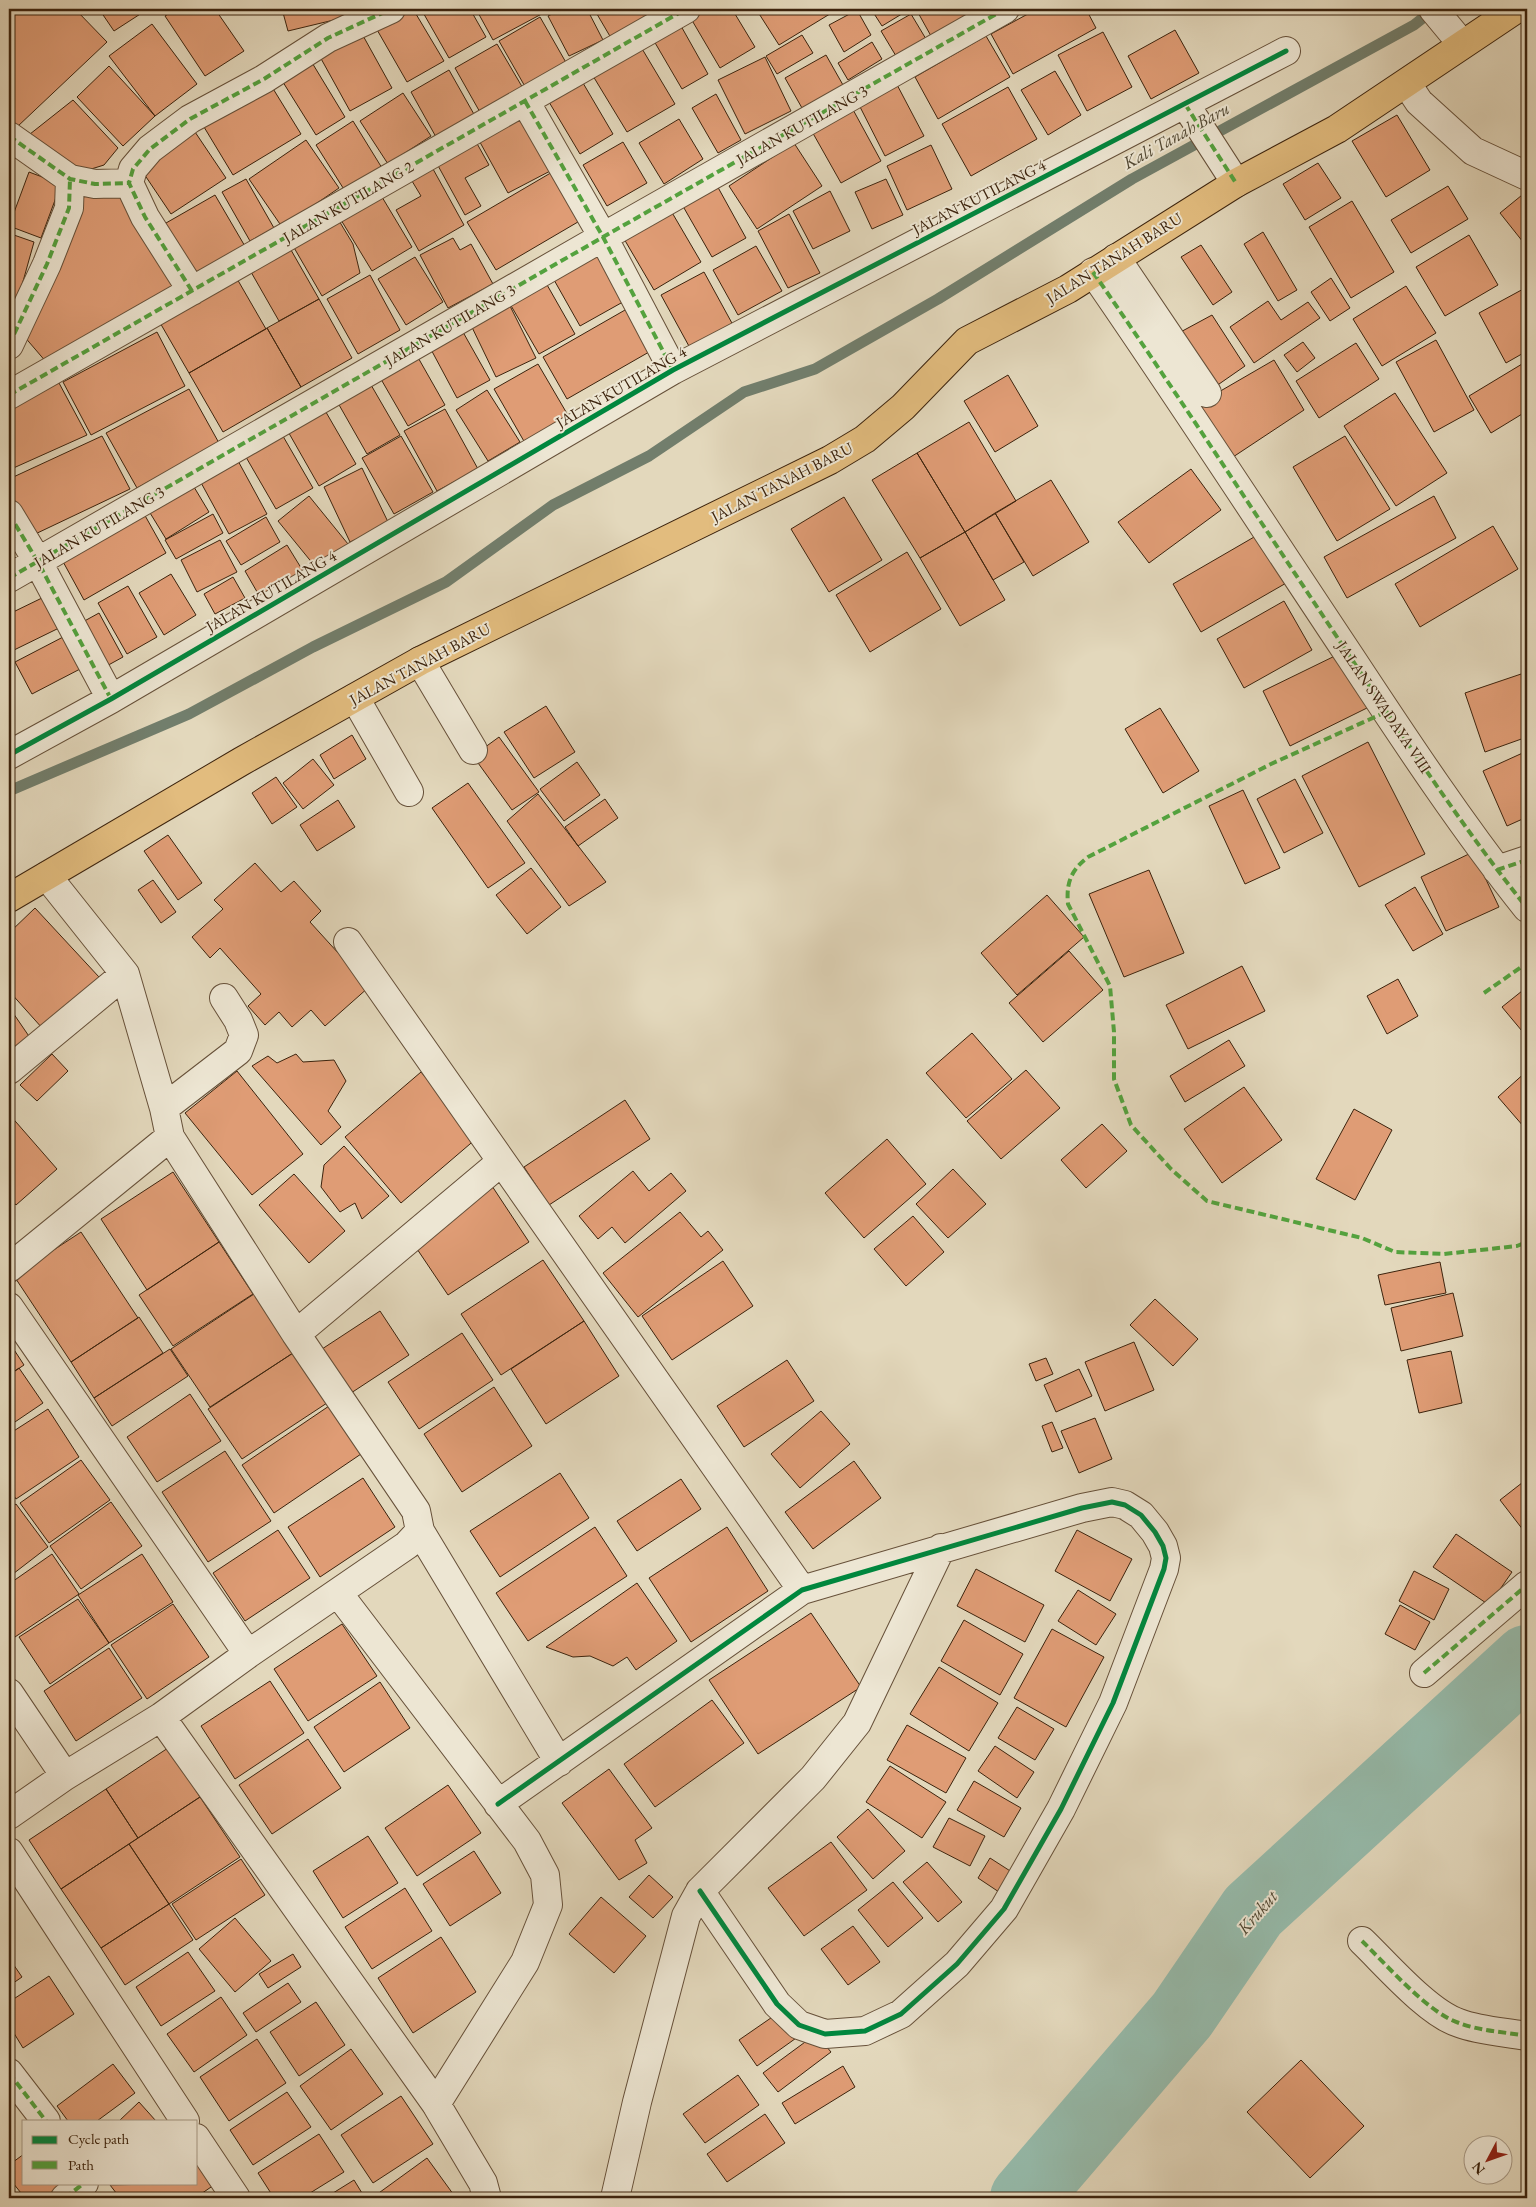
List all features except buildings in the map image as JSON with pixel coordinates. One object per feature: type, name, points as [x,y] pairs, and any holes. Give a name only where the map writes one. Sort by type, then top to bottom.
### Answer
[{"type":"main road","name":"JALAN TANAH BARU","points":[[9,898],[242,761],[420,661],[844,452],[865,439],[903,406],[966,341],[1068,289],[1116,258],[1229,173],[1337,129],[1407,84],[1448,26],[1516,9]]},
{"type":"street","points":[[192,291],[145,217],[128,183],[133,169],[150,149],[190,119],[264,79],[328,38],[391,9]]},
{"type":"street","name":"JALAN KUTILANG 2","points":[[9,395],[686,9]]},
{"type":"street","name":"JALAN KUTILANG 3","points":[[9,578],[1005,9]]},
{"type":"street","name":"JALAN KUTILANG 4","points":[[9,755],[111,699],[673,370],[1191,113],[1286,51]]},
{"type":"street","points":[[1407,84],[1419,102],[1473,151],[1527,176]]},
{"type":"street","points":[[525,100],[603,237],[673,370]]},
{"type":"street","points":[[1191,113],[1229,173]]},
{"type":"street","points":[[9,136],[70,179],[95,184],[128,183]]},
{"type":"street","points":[[9,345],[47,264],[69,208],[70,179]]},
{"type":"street","points":[[1116,258],[1207,394]]},
{"type":"street","name":"JALAN SWADAYA VIII","points":[[1093,272],[1174,388],[1386,712],[1497,870],[1527,908]]},
{"type":"street","points":[[9,514],[38,562],[111,699]]},
{"type":"street","points":[[420,661],[473,750]]},
{"type":"street","points":[[355,698],[409,792]]},
{"type":"street","points":[[1497,870],[1527,860]]},
{"type":"street","points":[[47,876],[125,974],[164,1108],[170,1137],[296,1334],[416,1511],[420,1530],[559,1762]]},
{"type":"street","points":[[348,942],[802,1590]]},
{"type":"street","points":[[9,1070],[125,974]]},
{"type":"street","points":[[164,1108],[238,1051],[244,1035],[238,1020],[224,998]]},
{"type":"street","points":[[9,1268],[170,1137]]},
{"type":"street","points":[[296,1334],[502,1162]]},
{"type":"street","points":[[9,1307],[248,1654]]},
{"type":"street","points":[[498,1804],[802,1590],[941,1548],[1082,1508],[1112,1502],[1126,1505],[1141,1515],[1155,1532],[1163,1546],[1166,1558],[1164,1569],[1113,1703],[1061,1809],[1004,1909],[957,1964],[901,2014],[865,2031],[825,2034],[799,2025],[777,2004],[700,1891]]},
{"type":"street","points":[[9,1815],[65,1776],[161,1717],[248,1654],[408,1545],[420,1530]]},
{"type":"street","points":[[614,2198],[686,1916],[700,1891],[813,1778],[857,1723],[941,1548]]},
{"type":"street","points":[[1424,1673],[1527,1585]]},
{"type":"street","points":[[338,1593],[527,1841],[545,1875],[548,1905],[525,1962],[436,2104]]},
{"type":"street","points":[[9,1693],[65,1776]]},
{"type":"street","points":[[161,1717],[436,2104],[483,2183],[486,2198]]},
{"type":"street","points":[[9,1852],[184,2120]]},
{"type":"street","points":[[1362,1941],[1430,2005],[1458,2023],[1527,2036]]},
{"type":"street","points":[[9,2072],[45,2120]]},
{"type":"street","points":[[198,2141],[236,2198]]},
{"type":"street","points":[[65,2198],[83,2184]]},
{"type":"waterway","name":"Kali Tanah Baru","points":[[9,791],[189,714],[313,647],[446,582],[553,505],[649,456],[744,392],[815,369],[938,299],[1132,179],[1414,25],[1433,10]]},
{"type":"waterway","name":"Krukut","points":[[1025,2198],[1182,2015],[1253,1911],[1527,1660]]},
{"type":"marked path","points":[[192,291],[145,217],[129,183],[133,169],[150,149],[190,119],[264,79],[328,38],[391,9]]},
{"type":"marked path","points":[[9,395],[686,9]]},
{"type":"marked path","points":[[9,578],[1005,9]]},
{"type":"marked path","points":[[525,101],[603,237],[673,370]]},
{"type":"marked path","points":[[1185,104],[1236,183]]},
{"type":"marked path","points":[[9,136],[70,179],[95,184],[129,183]]},
{"type":"marked path","points":[[9,345],[47,264],[69,208],[70,179]]},
{"type":"marked path","points":[[1093,272],[1415,754],[1458,817],[1527,908]]},
{"type":"marked path","points":[[9,514],[38,562],[111,699]]},
{"type":"marked path","points":[[1386,712],[1271,764],[1088,857],[1077,867],[1069,883],[1068,904],[1110,986],[1114,1032],[1114,1079],[1131,1125],[1171,1169],[1207,1201],[1362,1238],[1395,1252],[1444,1254],[1517,1246],[1527,1242]]},
{"type":"marked path","points":[[1497,870],[1527,860]]},
{"type":"marked path","points":[[1484,993],[1527,963]]},
{"type":"marked path","points":[[1424,1673],[1527,1585]]},
{"type":"marked path","points":[[1362,1941],[1421,1999],[1447,2018],[1475,2028],[1527,2036]]},
{"type":"marked path","points":[[9,2073],[45,2120]]},
{"type":"marked path","points":[[65,2198],[83,2184]]},
{"type":"cycle path","points":[[9,755],[111,699],[673,370],[1286,51]]},
{"type":"cycle path","points":[[498,1804],[802,1590],[1082,1508],[1112,1502],[1125,1505],[1141,1515],[1155,1532],[1163,1546],[1166,1558],[1164,1569],[1113,1703],[1061,1809],[1004,1909],[957,1964],[901,2014],[865,2031],[825,2034],[799,2025],[777,2004],[700,1891]]}]
